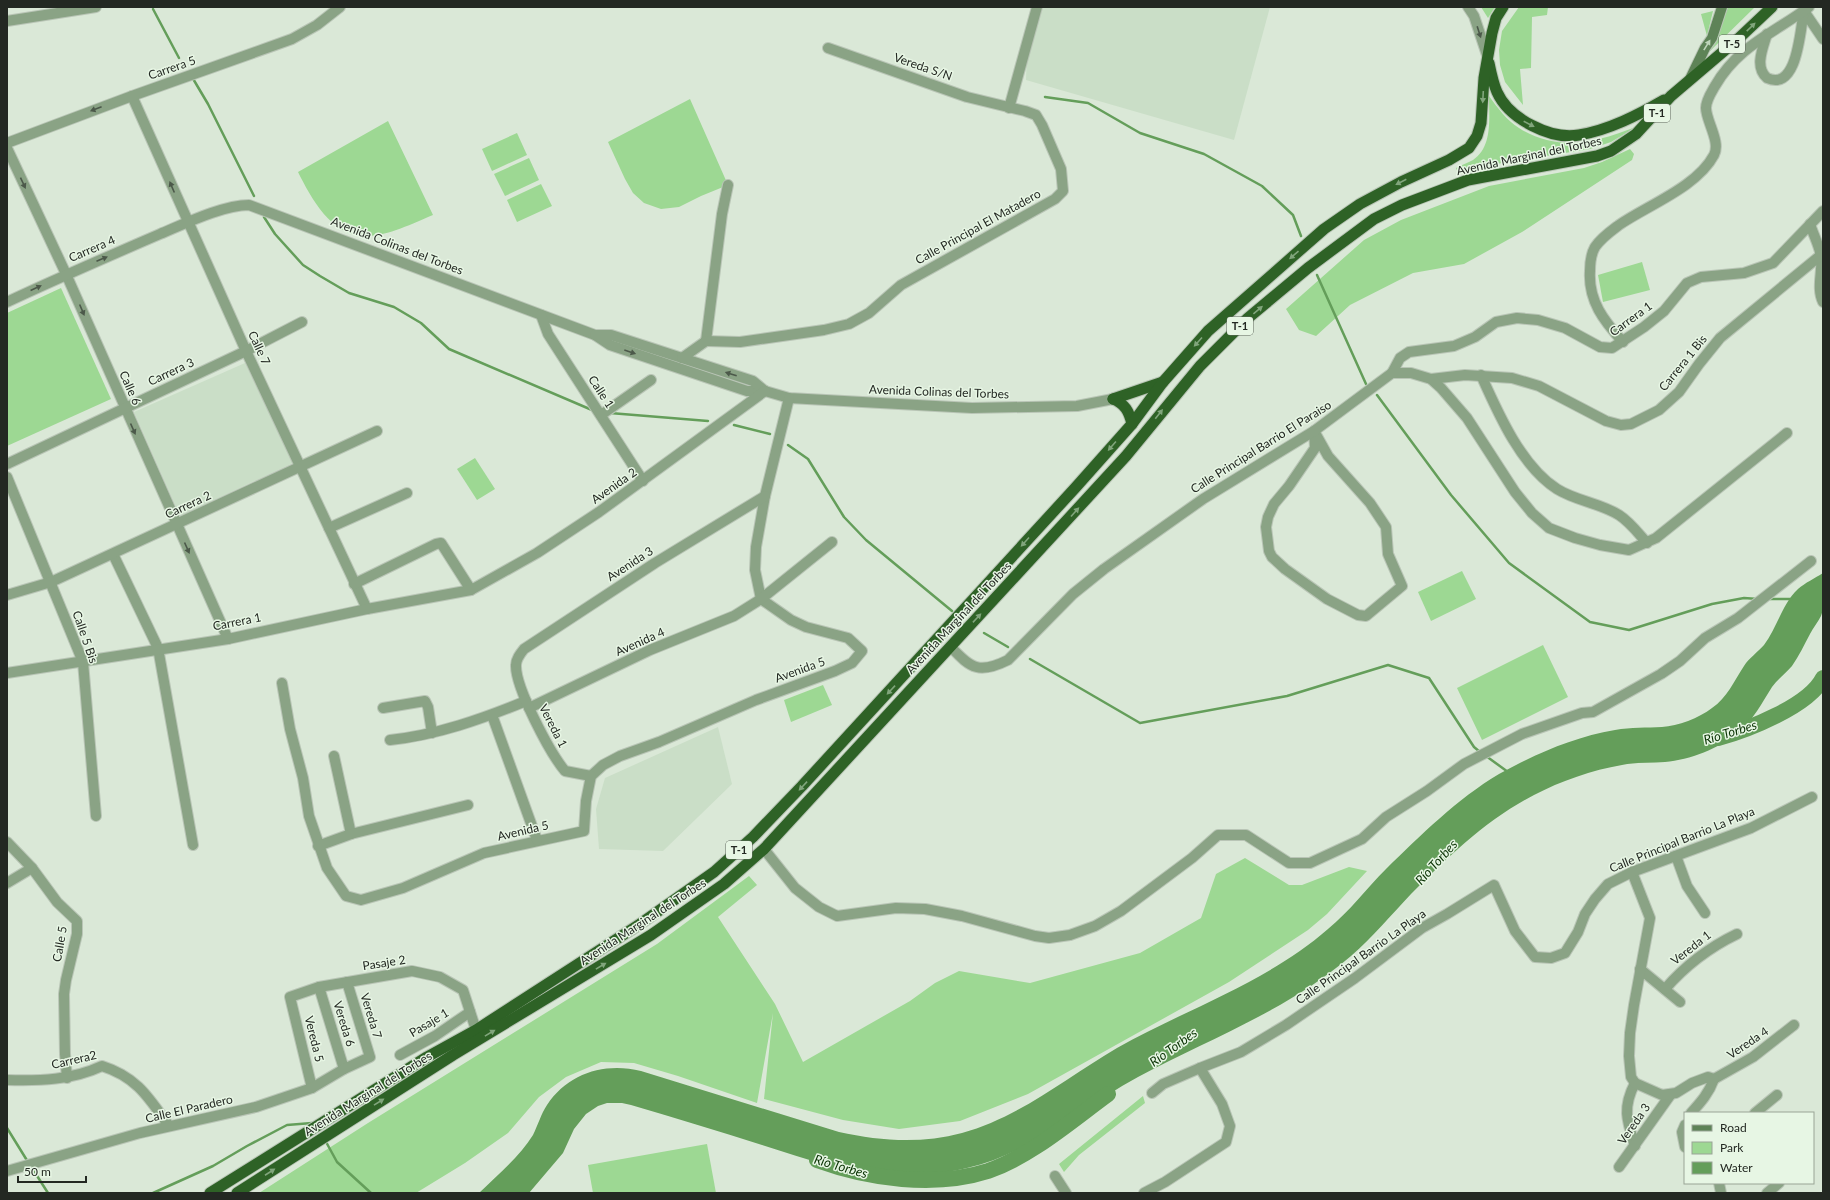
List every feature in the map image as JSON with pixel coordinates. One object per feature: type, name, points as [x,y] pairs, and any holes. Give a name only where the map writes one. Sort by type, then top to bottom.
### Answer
[{"type":"highway","name":"T-1","points":[[1488,58],[1496,18],[1503,7]]},
{"type":"highway","name":"T-5","points":[[1690,79],[1738,40],[1772,7]]},
{"type":"highway","points":[[1488,58],[1498,94],[1522,120],[1542,131],[1578,135],[1612,125],[1639,114],[1671,96]]},
{"type":"highway","name":"Avenida Marginal del Torbes","points":[[210,1193],[427,1057],[476,1030],[634,928],[714,872],[753,837],[802,786],[939,637],[1132,424],[1163,382],[1208,331],[1324,229],[1360,204],[1401,182],[1449,160],[1469,148],[1477,136],[1481,123],[1484,78],[1488,58]]},
{"type":"highway","name":"Avenida Marginal del Torbes","points":[[237,1193],[453,1055],[651,935],[724,884],[764,849],[951,647],[1126,456],[1200,366],[1248,318],[1342,242],[1374,219],[1402,205],[1468,180],[1597,156],[1611,151],[1636,134],[1671,96],[1690,79]]},
{"type":"highway","points":[[1113,399],[1163,382]]},
{"type":"highway","points":[[1113,399],[1121,403],[1130,413],[1132,424]]},
{"type":"highway","points":[[939,637],[951,647]]},
{"type":"main road","points":[[1690,79],[1704,48],[1712,38],[1722,7]]},
{"type":"street","points":[[7,21],[96,7]]},
{"type":"street","name":"Carrera 5","points":[[7,143],[132,96],[292,39],[317,25],[340,7]]},
{"type":"street","points":[[1009,108],[1037,7]]},
{"type":"street","points":[[1468,7],[1474,16],[1488,58]]},
{"type":"street","points":[[1623,342],[1604,320],[1594,303],[1589,282],[1590,260],[1594,248],[1608,233],[1635,215],[1677,191],[1705,167],[1714,154],[1716,147],[1706,109],[1708,98],[1720,77],[1735,58],[1767,34],[1806,9]]},
{"type":"street","points":[[1767,34],[1760,67],[1767,78],[1778,79],[1789,73],[1795,62],[1806,9]]},
{"type":"street","points":[[1806,9],[1823,39]]},
{"type":"street","name":"Vereda S/N","points":[[828,48],[967,97],[1009,108]]},
{"type":"street","name":"Calle 7","points":[[132,96],[187,222],[246,351],[367,609]]},
{"type":"street","name":"Calle Principal El Matadero","points":[[706,341],[740,342],[824,330],[849,324],[869,313],[901,285],[1055,198],[1063,191],[1063,179],[1061,169],[1042,125],[1036,115],[1009,108]]},
{"type":"street","name":"Calle 6","points":[[7,148],[66,274],[124,408],[228,639]]},
{"type":"street","points":[[682,358],[706,341],[722,214],[728,185]]},
{"type":"street","name":"Avenida Colinas del Torbes","points":[[187,222],[238,205],[249,205],[595,335],[610,345],[747,391],[765,392],[789,398],[972,408],[1070,406],[1113,399]]},
{"type":"street","name":"Carrera 1","points":[[1392,373],[1400,358],[1410,352],[1454,346],[1474,336],[1496,322],[1517,318],[1538,320],[1565,328],[1600,347],[1612,348],[1623,342],[1664,311],[1687,283],[1701,277],[1744,273],[1773,263],[1823,211]]},
{"type":"street","name":"Carrera 4","points":[[7,302],[66,274],[187,222]]},
{"type":"street","points":[[1810,224],[1821,255],[1823,273],[1819,286],[1823,302]]},
{"type":"street","name":"Carrera 1 Bis","points":[[1430,379],[1465,375],[1512,378],[1539,386],[1606,421],[1620,426],[1631,424],[1659,410],[1679,392],[1698,364],[1720,338],[1821,255]]},
{"type":"street","name":"Calle 1","points":[[541,315],[548,334],[643,482]]},
{"type":"street","name":"Carrera 3","points":[[7,464],[246,351],[302,322]]},
{"type":"street","name":"Avenida Colinas del Torbes","points":[[595,335],[611,335],[753,381],[765,392]]},
{"type":"street","points":[[1392,373],[1411,373],[1430,379],[1442,388],[1467,418],[1515,492],[1532,513],[1549,528],[1594,543],[1629,550],[1647,543],[1787,433]]},
{"type":"street","name":"Calle Principal Barrio El Paraiso","points":[[951,647],[966,663],[983,668],[996,666],[1008,660],[1073,594],[1104,568],[1203,499],[1314,431],[1392,373]]},
{"type":"street","points":[[1481,376],[1500,418],[1512,438],[1542,479],[1568,495],[1618,514],[1628,522],[1647,543]]},
{"type":"street","points":[[601,415],[651,380]]},
{"type":"street","name":"Avenida 2","points":[[471,590],[537,553],[643,482],[765,392]]},
{"type":"street","points":[[761,600],[755,570],[756,547],[765,496],[789,398]]},
{"type":"street","name":"Carrera 2","points":[[7,595],[50,582],[377,431]]},
{"type":"street","points":[[1314,431],[1328,456],[1370,503],[1386,527],[1388,554],[1402,586],[1366,616],[1358,615],[1327,599],[1285,569],[1272,557],[1269,551],[1266,527],[1268,517],[1274,504],[1296,476],[1315,448],[1314,431]]},
{"type":"street","name":"Calle 5 Bis","points":[[7,477],[41,563],[83,662],[96,816]]},
{"type":"street","points":[[328,528],[407,492]]},
{"type":"street","name":"Avenida 3","points":[[516,663],[524,649],[655,563],[765,496]]},
{"type":"street","points":[[354,584],[441,542],[471,590]]},
{"type":"street","name":"Avenida 4","points":[[390,740],[432,733],[527,704],[650,650],[734,616],[761,600],[832,542]]},
{"type":"street","points":[[113,554],[158,648],[193,845]]},
{"type":"street","points":[[764,849],[795,888],[819,907],[837,916],[896,908],[925,909],[962,916],[1035,936],[1049,938],[1070,935],[1095,926],[1121,911],[1218,835],[1246,835],[1289,863],[1310,863],[1362,839],[1386,817],[1427,791],[1464,764],[1522,734],[1582,713],[1593,712],[1661,674],[1680,661],[1705,638],[1738,618],[1811,561]]},
{"type":"street","name":"Carrera 1","points":[[7,673],[83,662],[158,648],[228,639],[367,609],[471,590]]},
{"type":"street","name":"Avenida 5","points":[[282,683],[290,729],[303,778],[309,816],[318,846],[327,868],[346,896],[361,900],[403,888],[484,853],[537,840],[584,831],[586,801],[591,776],[603,765],[620,756],[659,742],[756,700],[835,671],[852,663],[862,651],[848,638],[806,628],[761,600]]},
{"type":"street","name":"Vereda 1","points":[[516,663],[516,670],[527,704],[556,760],[565,771],[591,776]]},
{"type":"street","points":[[383,708],[425,701],[428,707],[432,733]]},
{"type":"street","points":[[492,715],[537,840]]},
{"type":"street","points":[[334,756],[351,834]]},
{"type":"street","name":"Calle Principal Barrio La Playa","points":[[1200,1068],[1241,1052],[1286,1025],[1355,978],[1422,928],[1494,885],[1515,930],[1535,957],[1551,958],[1565,953],[1578,932],[1585,914],[1595,898],[1608,884],[1632,872],[1751,828],[1812,797]]},
{"type":"street","points":[[318,846],[351,834],[468,805]]},
{"type":"street","name":"Calle 5","points":[[7,842],[32,868],[57,902],[77,921],[77,934],[64,994],[67,1078]]},
{"type":"street","points":[[1676,856],[1687,886],[1705,913]]},
{"type":"street","points":[[7,883],[32,868]]},
{"type":"street","points":[[1632,872],[1650,918],[1630,1034],[1631,1077],[1635,1083],[1662,1095],[1671,1094],[1692,1083],[1708,1077],[1714,1079],[1710,1090],[1703,1101],[1692,1112]]},
{"type":"street","name":"Vereda 1","points":[[1665,989],[1673,979],[1705,952],[1722,941],[1737,934]]},
{"type":"street","points":[[1640,969],[1680,1002]]},
{"type":"street","name":"Pasaje 2","points":[[290,997],[319,987],[412,971],[440,977],[463,990],[476,1030]]},
{"type":"street","name":"Vereda 7","points":[[347,982],[370,1057]]},
{"type":"street","name":"Vereda 6","points":[[319,987],[344,1069]]},
{"type":"street","name":"Vereda 5","points":[[290,997],[312,1088]]},
{"type":"street","name":"Pasaje 1","points":[[400,1055],[435,1036],[470,1012]]},
{"type":"street","name":"Vereda 4","points":[[1714,1079],[1753,1057],[1794,1026]]},
{"type":"street","name":"Calle El Paradero","points":[[7,1170],[68,1152],[169,1126],[256,1107],[312,1088],[344,1069],[370,1057]]},
{"type":"street","name":"Carrera2","points":[[7,1080],[67,1078],[86,1074],[102,1066],[118,1071],[131,1080],[147,1095],[169,1126]]},
{"type":"street","points":[[1144,1193],[1165,1182],[1226,1142],[1230,1126],[1222,1104],[1200,1068],[1163,1084],[1152,1093]]},
{"type":"street","points":[[1635,1083],[1628,1095],[1626,1117],[1635,1146]]},
{"type":"street","name":"Vereda 3","points":[[1619,1167],[1671,1094]]},
{"type":"street","points":[[1756,1112],[1777,1096]]},
{"type":"street","points":[[1684,1127],[1682,1132],[1684,1142]]},
{"type":"street","points":[[1055,1176],[1066,1193]]},
{"type":"street","points":[[1766,1193],[1778,1184]]},
{"type":"shaded area","points":[[1042,7],[1270,7],[1234,140],[1026,80],[1027,50]]},
{"type":"shaded area","points":[[245,363],[293,463],[180,516],[134,412]]},
{"type":"shaded area","points":[[718,727],[732,784],[663,851],[599,849],[596,809],[605,778]]},
{"type":"green space","points":[[1481,7],[1495,7],[1488,18]]},
{"type":"green space","points":[[1519,7],[1548,7],[1547,15],[1532,17],[1531,68],[1520,69],[1523,105],[1505,82],[1500,65],[1499,50],[1502,31]]},
{"type":"green space","points":[[1728,7],[1755,7],[1707,54],[1715,42]]},
{"type":"green space","points":[[1713,11],[1707,36],[1701,14]]},
{"type":"green space","points":[[1489,96],[1510,122],[1528,133],[1548,140],[1579,143],[1614,135],[1638,126],[1611,142],[1590,149],[1496,164],[1458,173],[1456,168],[1473,160],[1484,147],[1487,140]]},
{"type":"green space","points":[[690,99],[728,185],[679,207],[661,209],[644,203],[633,193],[608,142]]},
{"type":"green space","points":[[388,121],[433,215],[383,234],[366,236],[354,235],[333,223],[324,214],[309,193],[298,172]]},
{"type":"green space","points":[[517,133],[527,155],[492,171],[482,149]]},
{"type":"green space","points":[[1630,149],[1634,154],[1632,160],[1522,232],[1464,264],[1413,273],[1350,305],[1316,336],[1299,330],[1286,309],[1364,240],[1401,220],[1489,186],[1584,168],[1602,162]]},
{"type":"green space","points":[[529,158],[539,180],[505,196],[494,174]]},
{"type":"green space","points":[[541,184],[552,206],[517,222],[507,200]]},
{"type":"green space","points":[[1642,262],[1650,290],[1603,302],[1598,275]]},
{"type":"green space","points":[[61,288],[111,399],[7,446],[7,313]]},
{"type":"green space","points":[[475,458],[495,489],[477,500],[457,469]]},
{"type":"green space","points":[[1462,571],[1476,599],[1431,621],[1418,592]]},
{"type":"green space","points":[[1543,645],[1568,697],[1482,740],[1457,688]]},
{"type":"green space","points":[[823,685],[832,705],[791,722],[784,700]]},
{"type":"green space","points":[[1245,858],[1289,885],[1302,885],[1349,867],[1367,871],[1327,914],[1308,930],[1229,982],[1028,1094],[960,1121],[899,1129],[843,1120],[764,1099],[773,1013],[757,1103],[678,1076],[634,1063],[601,1062],[566,1077],[539,1097],[508,1133],[465,1163],[416,1193],[259,1193],[368,1123],[657,944],[749,876],[757,885],[718,917],[775,1004],[803,1062],[910,1001],[935,983],[959,971],[1030,983],[1140,953],[1201,918],[1216,874]]},
{"type":"green space","points":[[1143,1096],[1145,1103],[1079,1155],[1064,1172],[1059,1164]]},
{"type":"green space","points":[[707,1144],[716,1193],[593,1193],[588,1165]]},
{"type":"water","points":[[1823,573],[1824,601],[1823,612],[1820,618],[1792,666],[1772,687],[1757,711],[1738,733],[1722,744],[1694,756],[1675,761],[1627,764],[1611,767],[1588,773],[1555,785],[1534,795],[1500,815],[1484,827],[1439,866],[1359,949],[1301,993],[1248,1022],[1138,1077],[1035,1141],[1013,1152],[991,1161],[950,1172],[899,1176],[865,1173],[831,1166],[631,1105],[622,1103],[607,1103],[598,1106],[586,1114],[574,1129],[563,1153],[529,1193],[479,1193],[522,1151],[533,1135],[545,1108],[556,1094],[565,1085],[576,1078],[601,1069],[614,1068],[641,1071],[839,1132],[870,1138],[900,1140],[931,1139],[962,1133],[1004,1117],[1042,1096],[1117,1048],[1253,980],[1304,948],[1336,922],[1386,869],[1440,818],[1454,806],[1499,774],[1541,753],[1585,737],[1621,729],[1675,725],[1707,712],[1722,699],[1746,663],[1764,645],[1792,595],[1798,589]]},
{"type":"waterway","points":[[153,9],[179,58]]},
{"type":"waterway","points":[[192,77],[208,104],[254,196]]},
{"type":"waterway","points":[[1045,97],[1088,103],[1140,133],[1204,154],[1262,186],[1293,215],[1301,236]]},
{"type":"waterway","points":[[264,217],[275,234],[303,265],[320,276],[349,293],[394,307],[421,323],[449,349],[592,410]]},
{"type":"waterway","points":[[1317,275],[1366,384]]},
{"type":"waterway","points":[[1377,395],[1451,495],[1509,563],[1590,622],[1629,630],[1712,604],[1744,598],[1758,599]]},
{"type":"waterway","points":[[610,413],[708,421]]},
{"type":"waterway","points":[[734,425],[770,434]]},
{"type":"waterway","points":[[788,445],[808,459],[844,517],[866,540],[952,611]]},
{"type":"waterway","points":[[1767,599],[1792,599]]},
{"type":"waterway","points":[[984,633],[1008,647]]},
{"type":"waterway","points":[[1030,659],[1140,723],[1287,696],[1388,665],[1429,678],[1474,747],[1480,752]]},
{"type":"waterway","name":"Río Torbes","points":[[1718,738],[1776,716],[1805,698],[1816,688],[1823,678]]},
{"type":"waterway","points":[[1486,756],[1508,772]]},
{"type":"waterway","name":"Río Torbes","points":[[817,1160],[858,1172],[902,1179],[924,1180],[968,1176],[988,1171],[1020,1156],[1050,1137],[1108,1094]]},
{"type":"waterway","points":[[153,1193],[213,1166],[287,1125],[312,1123]]},
{"type":"waterway","points":[[7,1128],[28,1162]]},
{"type":"waterway","points":[[325,1140],[337,1162],[371,1193]]},
{"type":"waterway","points":[[32,1168],[48,1193]]}]
